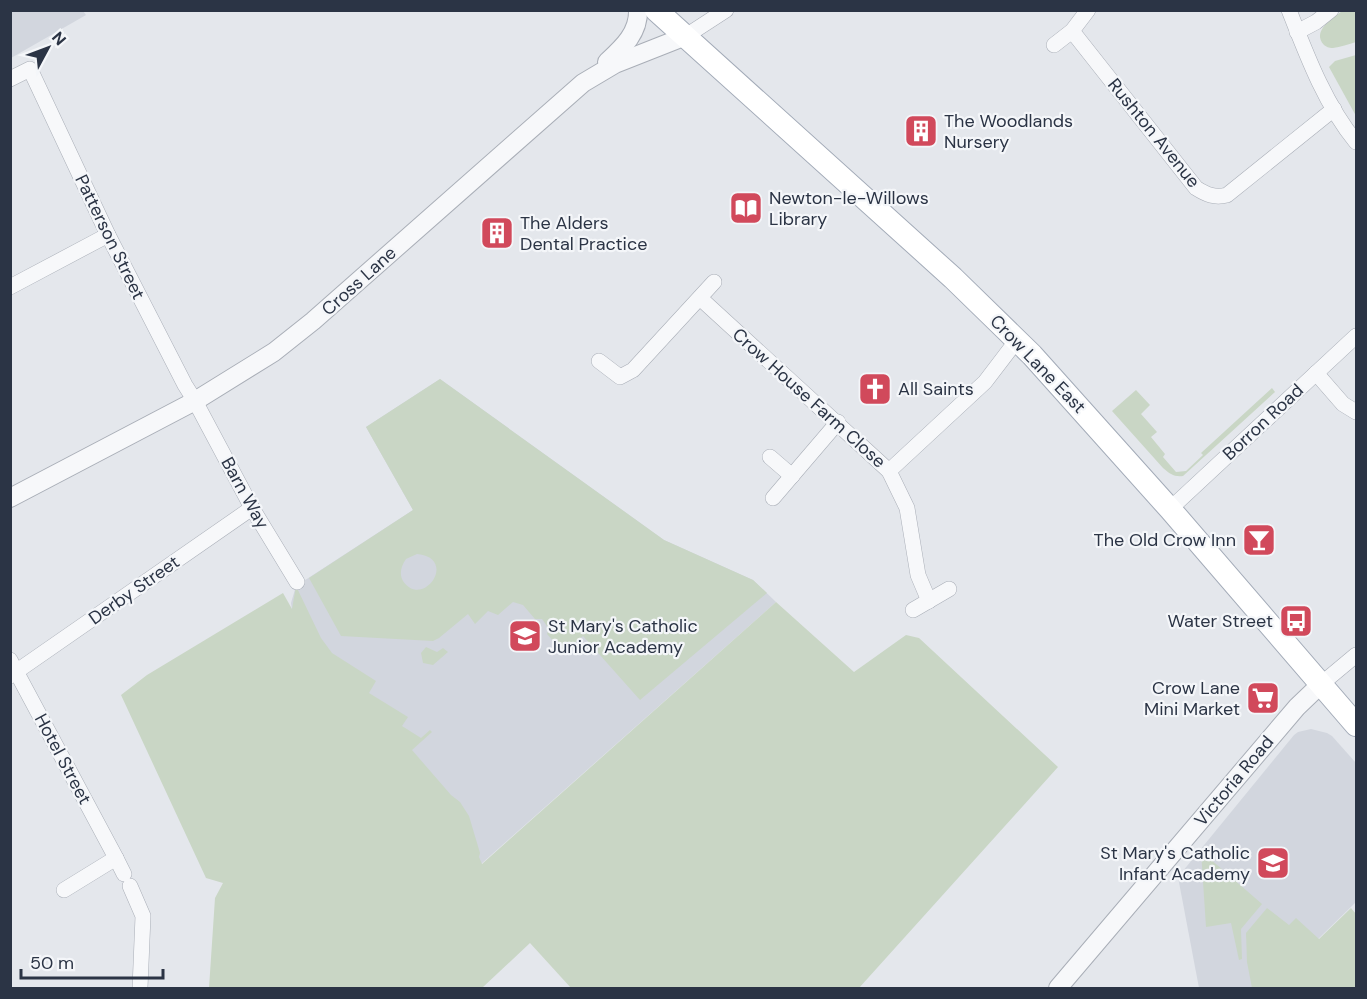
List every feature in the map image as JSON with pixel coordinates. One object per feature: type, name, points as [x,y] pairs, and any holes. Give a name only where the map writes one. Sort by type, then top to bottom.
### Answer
[{"type":"main road","name":"Crow Lane East","points":[[656,10],[953,278],[1017,340],[1170,509],[1356,725]]},
{"type":"street","points":[[583,83],[623,47],[634,28],[638,10]]},
{"type":"street","points":[[686,36],[726,10]]},
{"type":"street","points":[[1054,45],[1072,31],[1088,10]]},
{"type":"street","points":[[1288,10],[1311,67],[1334,109],[1356,142]]},
{"type":"street","points":[[1297,32],[1316,22],[1330,10]]},
{"type":"street","name":"Rushton Avenue","points":[[1072,31],[1196,188],[1207,195],[1219,197],[1227,195],[1334,109]]},
{"type":"street","name":"Cross Lane","points":[[10,498],[195,401],[274,352],[313,321],[583,83],[623,60],[686,36]]},
{"type":"street","name":"Patterson Street","points":[[10,79],[30,69],[108,235],[195,401]]},
{"type":"street","points":[[10,287],[108,235]]},
{"type":"street","points":[[599,361],[620,377],[633,370],[714,282]]},
{"type":"street","name":"Crow House Farm Close","points":[[700,298],[889,471],[969,399],[1006,357],[1017,340]]},
{"type":"street","name":"Borron Road","points":[[1170,509],[1356,336]]},
{"type":"street","points":[[1316,373],[1343,404],[1356,412]]},
{"type":"street","name":"Barn Way","points":[[195,401],[252,508],[297,582]]},
{"type":"street","points":[[773,498],[838,422]]},
{"type":"street","points":[[770,457],[792,476]]},
{"type":"street","points":[[889,471],[908,508],[918,575],[929,601]]},
{"type":"street","name":"Derby Street","points":[[13,670],[252,508]]},
{"type":"street","points":[[913,610],[949,589]]},
{"type":"street","points":[[1320,685],[1356,655]]},
{"type":"street","name":"Hotel Street","points":[[13,670],[116,858],[143,916],[140,988]]},
{"type":"street","name":"Victoria Road","points":[[1058,988],[1297,707],[1320,685]]},
{"type":"street","points":[[64,890],[116,858]]},
{"type":"shaded area","points":[[11,10],[83,11],[86,15],[11,58]]},
{"type":"shaded area","name":"St Mary's Catholic Junior Academy","points":[[440,379],[664,540],[753,580],[776,602],[481,864],[463,816],[292,610],[291,603],[296,586],[413,510],[366,427]]},
{"type":"shaded area","name":"St Mary's Catholic Infant Academy","points":[[1311,729],[1332,736],[1356,763],[1356,902],[1268,988],[1199,988],[1178,877],[1294,735]]},
{"type":"green space","points":[[1342,11],[1356,11],[1356,42],[1336,48],[1328,47],[1324,45],[1320,35],[1325,25]]},
{"type":"green space","points":[[1356,55],[1356,116],[1329,67],[1335,61]]},
{"type":"green space","points":[[440,379],[664,540],[753,580],[767,593],[640,700],[583,636],[563,652],[547,634],[549,629],[542,619],[535,619],[523,605],[513,602],[498,615],[488,611],[475,624],[468,614],[433,641],[341,636],[309,578],[413,510],[366,427]],"holes":[[[417,554],[429,557],[435,564],[436,572],[433,580],[420,590],[411,588],[401,576],[404,562]]]},
{"type":"green space","points":[[1272,388],[1275,392],[1183,476],[1172,475],[1163,468],[1112,411],[1136,390],[1150,405],[1141,414],[1157,432],[1151,437],[1165,454],[1163,457],[1176,472],[1186,471],[1203,455],[1201,453]]},
{"type":"green space","points":[[296,586],[321,638],[332,653],[376,681],[369,693],[408,717],[402,726],[421,738],[430,730],[432,732],[412,750],[451,795],[460,802],[469,816],[482,864],[776,602],[854,672],[906,635],[919,638],[1058,767],[859,988],[571,988],[530,943],[482,988],[209,988],[215,898],[223,883],[206,878],[121,695],[147,675],[283,593],[292,609]]},
{"type":"green space","points":[[426,647],[437,652],[443,648],[448,652],[433,665],[423,663],[421,653]]},
{"type":"green space","points":[[1201,851],[1262,904],[1241,929],[1242,959],[1239,960],[1231,923],[1206,927]]},
{"type":"green space","points":[[1267,908],[1289,925],[1296,918],[1319,939],[1351,908],[1356,914],[1356,988],[1252,988],[1247,962],[1246,933]]},
{"type":"place","name":"The Woodlands Nursery","points":[[921,131]]},
{"type":"place","name":"Newton-le-Willows Library","points":[[746,208]]},
{"type":"place","name":"The Alders Dental Practice","points":[[497,233]]},
{"type":"place","name":"All Saints","points":[[875,389]]},
{"type":"place","name":"The Old Crow Inn","points":[[1259,540]]},
{"type":"place","name":"Water Street","points":[[1296,621]]},
{"type":"place","name":"St Mary's Catholic Junior Academy","points":[[525,636]]},
{"type":"place","name":"Crow Lane Mini Market","points":[[1263,698]]},
{"type":"place","name":"St Mary's Catholic Infant Academy","points":[[1273,863]]}]
